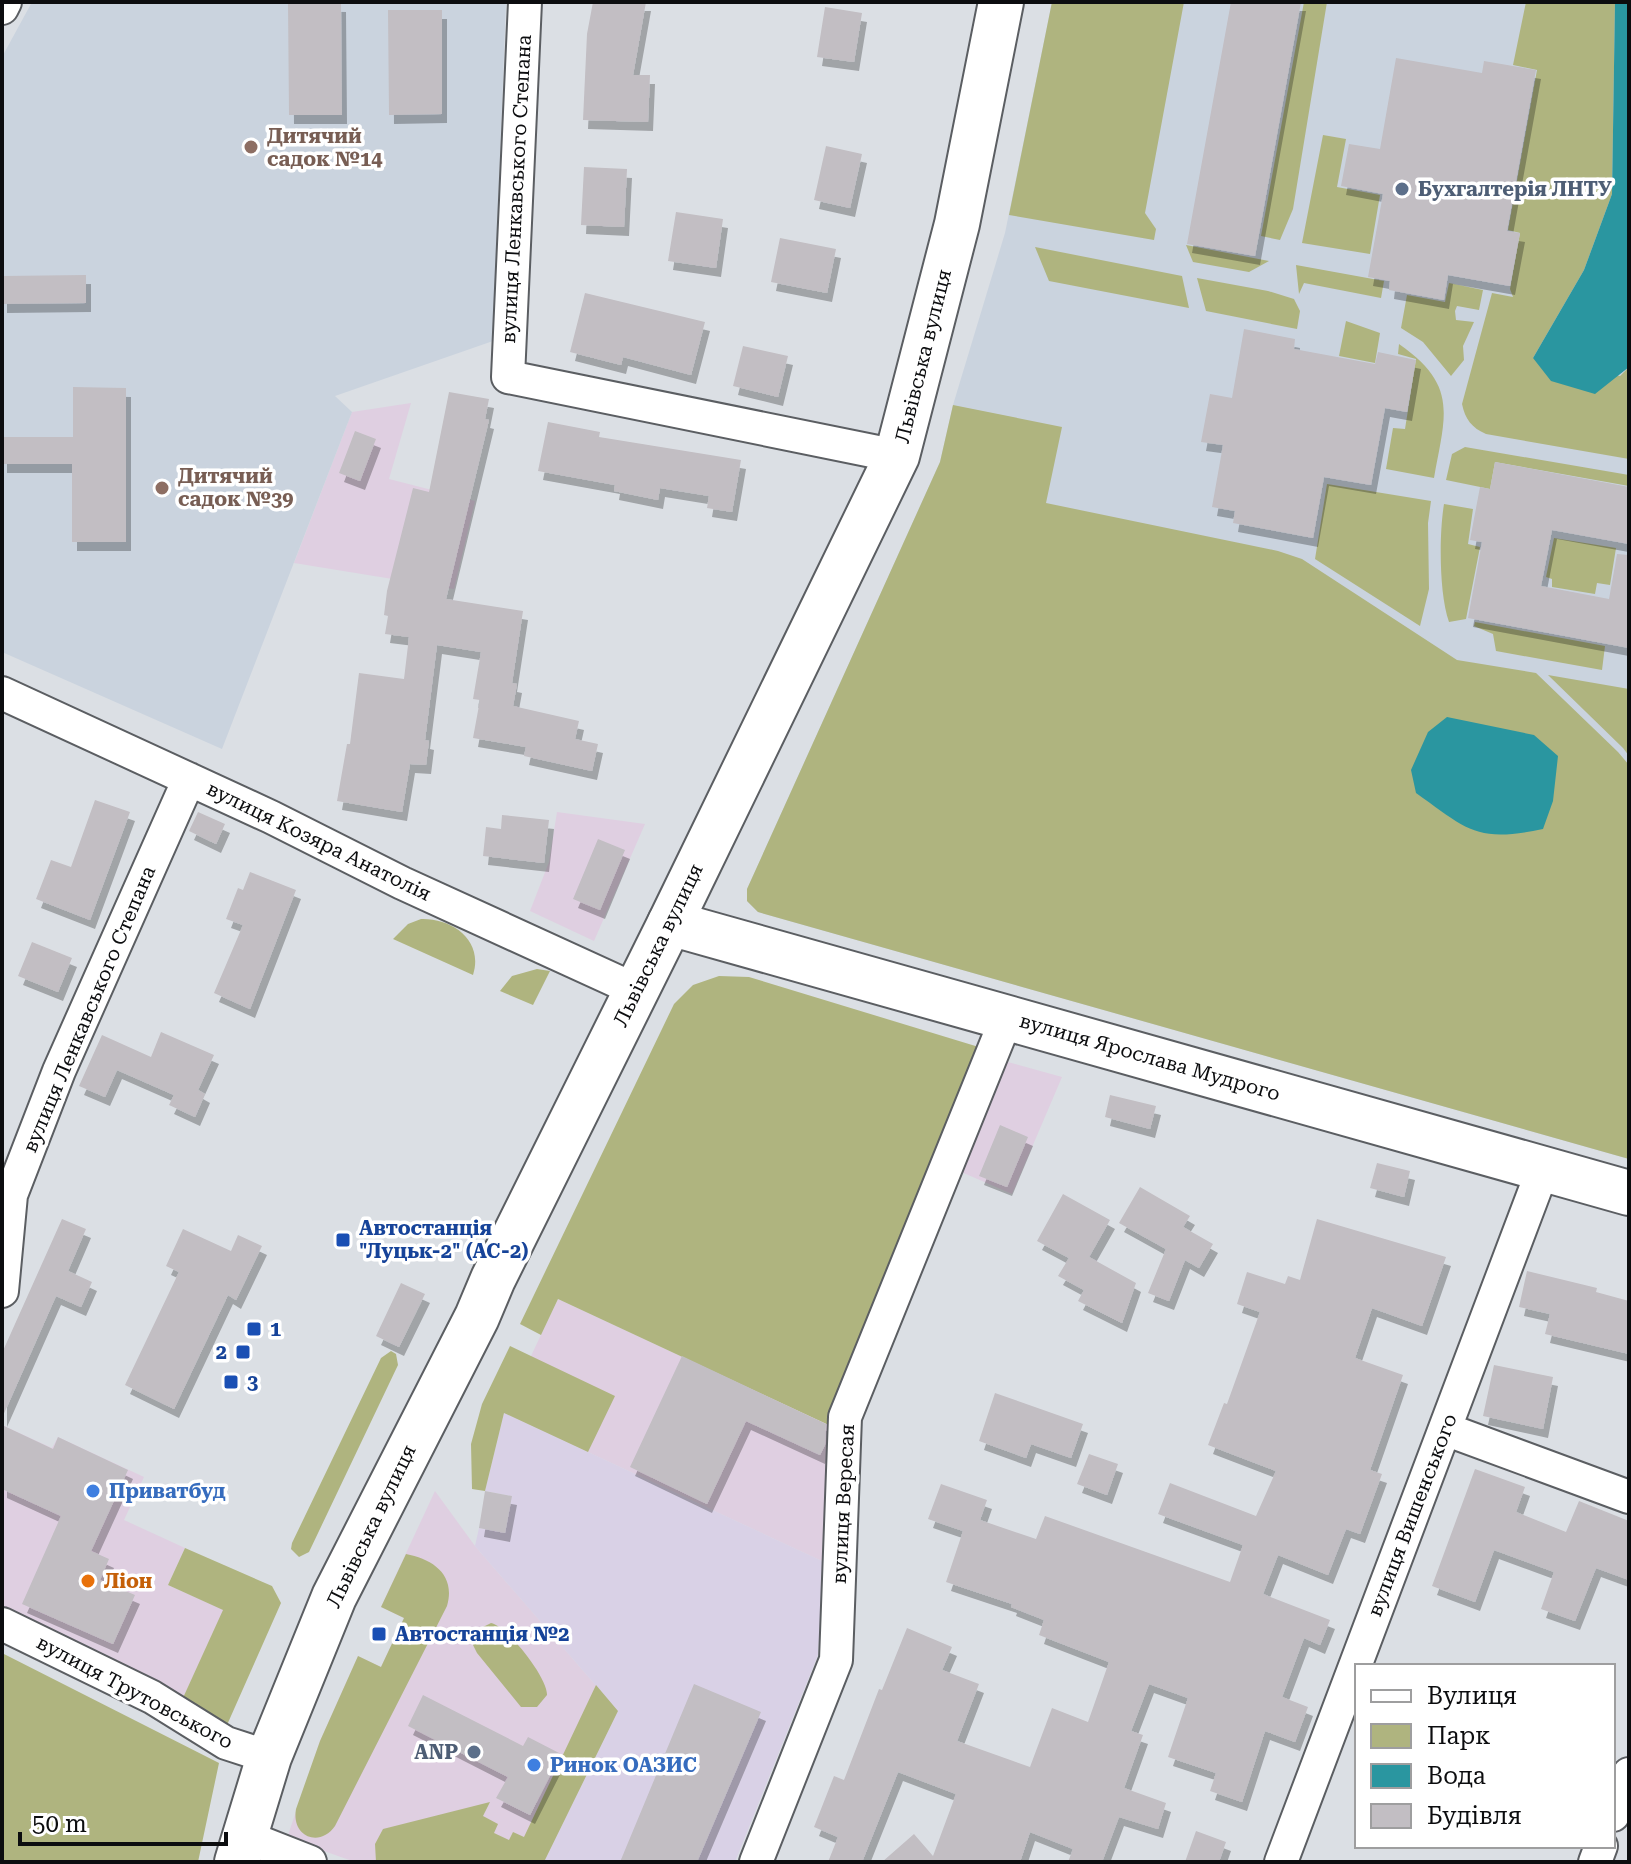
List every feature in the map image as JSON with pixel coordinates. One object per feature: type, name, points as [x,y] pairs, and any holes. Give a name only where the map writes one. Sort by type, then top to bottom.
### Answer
[{"type":"main road","name":"Львівська вулиця","points":[[241,1849],[269,1757],[334,1597],[477,1317],[897,456],[957,224],[1001,2]]},
{"type":"main road","name":"вулиця Ярослава Мудрого","points":[[670,923],[1629,1193]]},
{"type":"street","points":[[2,8],[5,2]]},
{"type":"street","name":"вулиця Ленкавського Степана","points":[[525,2],[508,377],[897,456]]},
{"type":"street","name":"вулиця Козяра Анатолія","points":[[2,693],[636,990]]},
{"type":"street","name":"вулиця Ленкавського Степана","points":[[2,1291],[11,1195],[59,1071],[189,779]]},
{"type":"street","name":"вулиця Вересая","points":[[756,1862],[836,1660],[845,1417],[1007,1017]]},
{"type":"street","name":"вулиця Вишенського","points":[[1356,1664],[1543,1169]]},
{"type":"street","points":[[1445,1429],[1629,1497]]},
{"type":"street","name":"вулиця Трутовського","points":[[2,1624],[152,1697],[226,1743],[269,1757]]},
{"type":"street","name":"вулиця Вишенського","points":[[1281,1862],[1355,1667]]},
{"type":"street","points":[[1615,1810],[1629,1774]]},
{"type":"street","points":[[241,1849],[310,1862]]},
{"type":"shaded area","points":[[32,2],[506,2],[493,341],[335,396],[352,412],[222,749],[2,652],[2,57]]},
{"type":"shaded area","points":[[1052,2],[1629,2],[1629,1159],[758,912],[747,901],[747,889],[940,462],[953,405],[1005,233]]},
{"type":"shaded area","points":[[411,403],[389,479],[475,501],[454,589],[294,563],[352,412]]},
{"type":"shaded area","points":[[557,812],[645,824],[594,941],[530,911],[549,862]]},
{"type":"shaded area","points":[[1004,1061],[1062,1077],[1012,1194],[959,1171]]},
{"type":"shaded area","points":[[558,1299],[833,1427],[824,1562],[504,1413]]},
{"type":"shaded area","points":[[504,1413],[824,1562],[818,1655],[735,1862],[544,1862],[618,1711],[475,1546],[479,1528],[505,1532],[511,1496],[485,1491]]},
{"type":"shaded area","points":[[2,1425],[52,1448],[58,1437],[144,1477],[124,1520],[185,1548],[168,1585],[224,1610],[182,1700],[2,1610]]},
{"type":"shaded area","points":[[435,1491],[475,1546],[618,1711],[544,1862],[355,1862],[287,1838],[320,1741],[358,1656],[381,1667],[404,1618],[381,1607]]},
{"type":"green space","points":[[1052,2],[1184,2],[1145,213],[1156,229],[1154,240],[1009,215]]},
{"type":"green space","points":[[1304,2],[1327,2],[1293,209],[1280,240],[1261,236]]},
{"type":"green space","points":[[1526,2],[1615,2],[1612,194],[1584,270],[1533,358],[1620,376],[1629,367],[1629,459],[1486,434],[1470,422],[1462,404],[1492,293],[1513,297],[1510,289],[1520,233],[1508,230],[1537,70],[1513,65]]},
{"type":"green space","points":[[1323,135],[1346,139],[1337,187],[1380,195],[1370,254],[1302,243]]},
{"type":"green space","points":[[1186,245],[1269,261],[1249,272],[1193,262]]},
{"type":"green space","points":[[1035,247],[1182,276],[1189,308],[1049,281]]},
{"type":"green space","points":[[1296,265],[1384,281],[1381,298],[1304,283],[1299,294]]},
{"type":"green space","points":[[1197,278],[1294,299],[1300,311],[1297,329],[1206,311]]},
{"type":"green space","points":[[1449,283],[1483,290],[1479,310],[1457,306],[1455,311],[1456,320],[1474,322],[1463,346],[1464,360],[1451,376],[1423,342],[1401,328],[1407,295],[1445,302]]},
{"type":"green space","points":[[1346,321],[1380,333],[1375,363],[1339,356]]},
{"type":"green space","points":[[1399,344],[1418,359],[1431,374],[1443,403],[1442,436],[1434,478],[1386,469],[1393,428],[1405,429],[1416,359],[1398,354]]},
{"type":"green space","points":[[953,405],[1062,427],[1046,503],[1278,551],[1302,559],[1457,660],[1536,673],[1618,752],[1629,765],[1629,1159],[758,912],[747,901],[747,889],[940,462]]},
{"type":"green space","points":[[1465,447],[1629,475],[1629,486],[1495,462],[1490,489],[1446,480],[1452,454]]},
{"type":"green space","points":[[1327,484],[1431,501],[1428,523],[1429,589],[1420,626],[1315,559]]},
{"type":"green space","points":[[1444,504],[1473,509],[1468,544],[1480,547],[1466,619],[1449,622],[1441,564]]},
{"type":"green space","points":[[1554,538],[1616,548],[1610,585],[1597,583],[1595,594],[1552,587],[1552,579],[1546,577]]},
{"type":"green space","points":[[1475,622],[1605,646],[1602,670],[1496,651],[1493,634],[1474,626]]},
{"type":"green space","points":[[1548,675],[1629,689],[1629,756],[1623,748]]},
{"type":"green space","points":[[421,919],[444,922],[463,934],[474,951],[473,975],[393,939],[408,924]]},
{"type":"green space","points":[[537,969],[550,971],[533,1005],[500,991],[512,976]]},
{"type":"green space","points":[[719,976],[749,977],[982,1048],[833,1427],[558,1299],[541,1335],[520,1324],[674,1004],[693,985]]},
{"type":"green space","points":[[510,1346],[615,1396],[588,1452],[504,1413],[485,1491],[472,1489],[471,1444],[482,1404]]},
{"type":"green space","points":[[391,1351],[396,1354],[398,1365],[309,1552],[299,1557],[291,1549],[292,1543],[381,1358]]},
{"type":"green space","points":[[185,1548],[272,1586],[281,1603],[227,1725],[182,1700],[223,1610],[168,1585]]},
{"type":"green space","points":[[406,1554],[425,1560],[440,1570],[448,1586],[447,1606],[335,1826],[322,1837],[308,1836],[298,1827],[296,1809],[320,1741],[358,1656],[381,1667],[404,1618],[381,1607]]},
{"type":"green space","points":[[491,1623],[516,1643],[541,1677],[547,1695],[537,1707],[521,1707],[477,1653],[473,1645],[477,1630]]},
{"type":"green space","points":[[2,1653],[219,1763],[198,1862],[2,1862]]},
{"type":"green space","points":[[596,1685],[618,1711],[544,1862],[376,1862],[375,1844],[383,1829],[490,1802],[483,1816],[498,1824],[494,1833],[509,1840],[513,1832],[524,1837]]},
{"type":"water","points":[[1615,2],[1629,2],[1629,367],[1595,394],[1551,381],[1533,358],[1584,270],[1612,194]]},
{"type":"water","points":[[1447,717],[1534,735],[1558,756],[1553,801],[1543,829],[1487,834],[1461,824],[1416,793],[1411,770],[1428,732]]},
{"type":"building","points":[[288,2],[341,3],[342,115],[289,115]]},
{"type":"building","points":[[593,2],[646,2],[633,75],[650,75],[648,122],[583,120],[587,34]]},
{"type":"building","points":[[1231,2],[1301,2],[1255,256],[1187,244]]},
{"type":"building","points":[[825,7],[862,13],[854,62],[817,57]]},
{"type":"building","points":[[388,10],[442,10],[442,114],[389,115]]},
{"type":"building","points":[[1396,58],[1482,73],[1484,61],[1536,70],[1507,231],[1520,233],[1510,286],[1448,275],[1444,300],[1389,290],[1390,281],[1368,277],[1383,194],[1341,186],[1349,144],[1380,149]]},
{"type":"building","points":[[826,146],[862,154],[850,208],[814,200]]},
{"type":"building","points":[[584,167],[627,169],[624,227],[581,225]]},
{"type":"building","points":[[676,212],[723,219],[716,268],[668,261]]},
{"type":"building","points":[[780,238],[836,249],[827,293],[771,282]]},
{"type":"building","points":[[86,275],[86,303],[2,304],[2,276]]},
{"type":"building","points":[[585,293],[705,322],[691,375],[623,357],[621,365],[570,352]]},
{"type":"building","points":[[1244,329],[1295,339],[1294,349],[1375,364],[1378,352],[1416,360],[1407,412],[1385,408],[1371,485],[1324,477],[1313,538],[1233,523],[1235,511],[1212,507],[1223,445],[1201,442],[1210,394],[1232,398]]},
{"type":"building","points":[[743,346],[788,356],[778,397],[733,386]]},
{"type":"building","points":[[73,387],[126,388],[126,542],[72,542],[72,464],[2,464],[2,437],[73,437]]},
{"type":"building","points":[[449,392],[489,399],[485,419],[489,420],[446,599],[523,611],[512,683],[517,684],[513,706],[579,721],[575,739],[598,744],[592,771],[524,756],[526,747],[473,738],[480,700],[473,699],[481,652],[437,645],[425,740],[429,741],[426,765],[410,764],[402,812],[337,801],[347,744],[350,744],[359,673],[404,679],[409,637],[385,634],[387,591],[413,488],[429,492]]},
{"type":"building","points":[[548,422],[600,432],[599,437],[741,460],[732,512],[707,508],[709,496],[660,488],[658,500],[614,491],[615,485],[538,471]]},
{"type":"building","points":[[355,431],[376,439],[360,481],[339,473]]},
{"type":"building","points":[[1495,462],[1629,487],[1629,544],[1552,530],[1541,586],[1609,599],[1617,554],[1629,555],[1629,648],[1468,618],[1482,542],[1470,540],[1480,487],[1490,489]]},
{"type":"building","points":[[95,800],[130,812],[90,920],[36,899],[51,860],[71,867]]},
{"type":"building","points":[[198,812],[225,824],[216,844],[189,831]]},
{"type":"building","points":[[502,815],[549,820],[544,863],[483,856],[486,827],[501,829]]},
{"type":"building","points":[[598,839],[625,850],[600,910],[573,899]]},
{"type":"building","points":[[250,872],[296,890],[250,1009],[214,993],[243,925],[226,919],[238,888],[243,890]]},
{"type":"building","points":[[32,942],[72,958],[58,992],[18,976]]},
{"type":"building","points":[[161,1032],[214,1055],[198,1090],[205,1094],[195,1117],[169,1105],[174,1095],[117,1070],[105,1097],[79,1086],[102,1035],[151,1057]]},
{"type":"building","points":[[1110,1095],[1156,1106],[1150,1129],[1105,1117]]},
{"type":"building","points":[[1000,1125],[1028,1137],[1007,1187],[979,1176]]},
{"type":"building","points":[[1377,1163],[1410,1171],[1404,1197],[1370,1188]]},
{"type":"building","points":[[1140,1187],[1190,1216],[1183,1227],[1213,1244],[1199,1268],[1185,1260],[1169,1301],[1148,1293],[1166,1249],[1119,1223]]},
{"type":"building","points":[[1063,1194],[1110,1220],[1089,1257],[1136,1283],[1122,1323],[1078,1301],[1084,1290],[1058,1276],[1069,1258],[1037,1241]]},
{"type":"building","points":[[62,1219],[86,1229],[68,1271],[92,1282],[81,1307],[56,1296],[2,1418],[2,1353]]},
{"type":"building","points":[[1317,1219],[1446,1257],[1422,1326],[1372,1308],[1355,1358],[1403,1375],[1370,1470],[1382,1474],[1360,1534],[1346,1529],[1328,1575],[1278,1555],[1263,1594],[1330,1620],[1320,1645],[1304,1638],[1282,1697],[1308,1707],[1295,1742],[1265,1731],[1242,1802],[1210,1791],[1216,1773],[1168,1757],[1188,1698],[1149,1684],[1131,1731],[1143,1735],[1124,1788],[1166,1803],[1158,1829],[1119,1817],[1102,1862],[1068,1862],[1073,1849],[1030,1832],[1020,1862],[882,1862],[914,1834],[933,1856],[956,1794],[898,1772],[862,1862],[828,1862],[838,1837],[814,1827],[834,1776],[844,1780],[879,1689],[882,1690],[907,1628],[952,1647],[942,1670],[979,1684],[957,1741],[1030,1767],[1052,1708],[1088,1722],[1109,1662],[1039,1635],[1044,1620],[1011,1607],[1012,1604],[946,1582],[963,1531],[928,1519],[941,1484],[987,1500],[980,1520],[1036,1539],[1045,1516],[1230,1582],[1243,1545],[1158,1514],[1170,1483],[1256,1516],[1276,1471],[1208,1445],[1224,1403],[1227,1404],[1260,1312],[1237,1304],[1247,1272],[1285,1284],[1288,1276],[1300,1280]]},
{"type":"building","points":[[183,1229],[231,1251],[238,1235],[262,1246],[236,1300],[228,1295],[174,1409],[125,1385],[179,1272],[166,1266]]},
{"type":"building","points":[[1527,1271],[1597,1288],[1596,1292],[1629,1301],[1629,1354],[1545,1334],[1550,1314],[1519,1307]]},
{"type":"building","points":[[401,1283],[425,1294],[399,1347],[376,1336]]},
{"type":"building","points":[[682,1356],[826,1424],[825,1445],[820,1455],[746,1421],[707,1504],[630,1467]]},
{"type":"building","points":[[1494,1365],[1553,1377],[1543,1429],[1483,1416]]},
{"type":"building","points":[[995,1393],[1083,1424],[1071,1458],[1031,1444],[1026,1458],[979,1441]]},
{"type":"building","points":[[2,1425],[53,1449],[58,1437],[128,1470],[91,1551],[109,1559],[100,1580],[135,1595],[113,1644],[22,1604],[61,1516],[2,1489]]},
{"type":"building","points":[[1089,1454],[1118,1464],[1107,1495],[1077,1484]]},
{"type":"building","points":[[1475,1469],[1525,1487],[1516,1512],[1566,1532],[1579,1501],[1629,1521],[1629,1580],[1596,1568],[1575,1621],[1541,1609],[1554,1572],[1494,1550],[1475,1602],[1432,1586]]},
{"type":"building","points":[[485,1491],[512,1496],[505,1533],[479,1528]]},
{"type":"building","points":[[694,1684],[761,1712],[697,1862],[620,1862]]},
{"type":"building","points":[[423,1695],[523,1746],[528,1737],[561,1754],[530,1815],[496,1798],[508,1777],[408,1726]]},
{"type":"building","points":[[1196,1831],[1226,1842],[1219,1862],[1185,1862]]},
{"type":"place","name":"Дитячий садок №14","points":[[251,147]]},
{"type":"place","name":"Бухгалтерія ЛНТУ","points":[[1402,189]]},
{"type":"place","name":"Дитячий садок №39","points":[[162,488]]},
{"type":"place","name":"Автостанція \"Луцьк-2\" (АС-2)","points":[[343,1240]]},
{"type":"place","name":"1","points":[[254,1329]]},
{"type":"place","name":"2","points":[[243,1352]]},
{"type":"place","name":"3","points":[[231,1382]]},
{"type":"place","name":"Приватбуд","points":[[93,1491]]},
{"type":"place","name":"Ліон","points":[[88,1581]]},
{"type":"place","name":"Автостанція №2","points":[[379,1634]]},
{"type":"place","name":"ANP","points":[[474,1752]]},
{"type":"place","name":"Ринок ОАЗИС","points":[[534,1765]]}]
